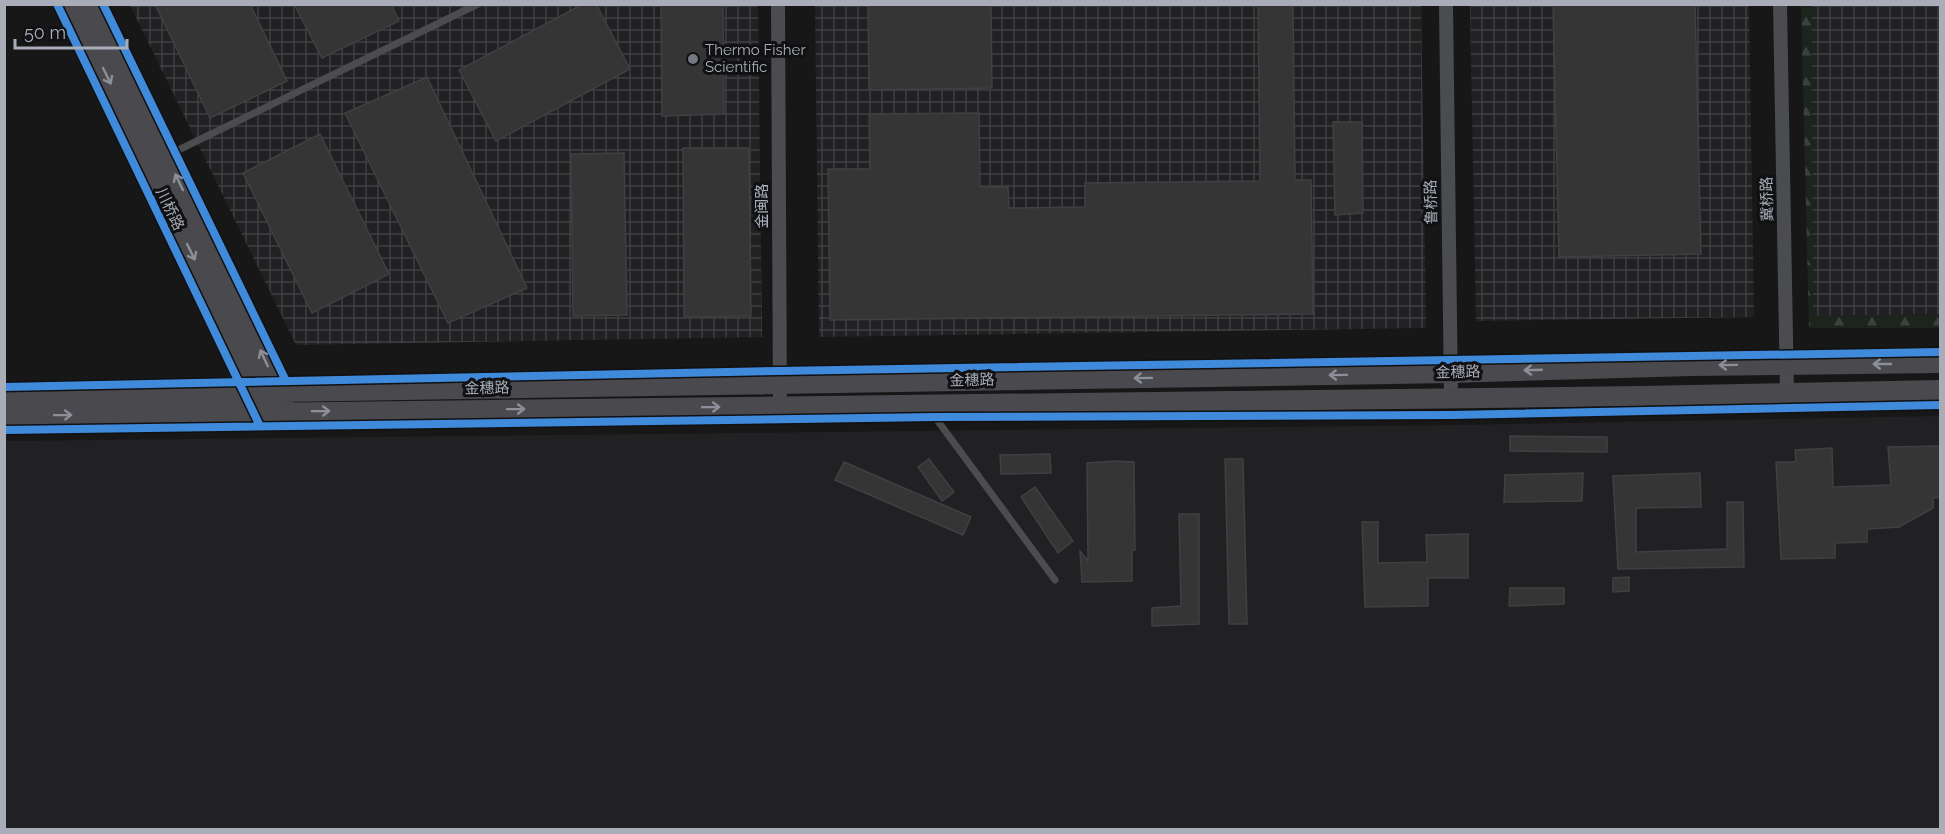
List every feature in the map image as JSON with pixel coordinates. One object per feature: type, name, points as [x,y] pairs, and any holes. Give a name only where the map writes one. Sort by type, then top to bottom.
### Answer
[{"type":"street","name":"川桥路","points":[[72,4],[270,393]]},
{"type":"street","name":"川桥路","points":[[93,4],[166,156],[278,412]]},
{"type":"street","name":"金闽路","points":[[778,4],[780,406]]},
{"type":"street","name":"鲁桥路","points":[[1446,4],[1451,398]]},
{"type":"street","name":"冀桥路","points":[[1780,4],[1787,393]]},
{"type":"street","name":"金穗路","points":[[4,399],[1941,363]]},
{"type":"street","name":"金穗路","points":[[4,416],[1941,390]]},
{"type":"lane","points":[[166,156],[478,4]]},
{"type":"lane","points":[[926,404],[1054,580]]},
{"type":"shaded area","points":[[130,5],[758,5],[762,337],[296,345]]},
{"type":"shaded area","points":[[815,5],[1421,5],[1426,328],[819,337]]},
{"type":"shaded area","points":[[1470,5],[1749,5],[1754,317],[1476,321]]},
{"type":"shaded area","points":[[1806,5],[1940,5],[1940,314],[1813,316]]},
{"type":"shaded area","points":[[1940,416],[1940,829],[5,829],[4,441],[1457,425]]},
{"type":"green space","points":[[1801,5],[1812,5],[1813,316],[1940,314],[1940,328],[1809,328]]},
{"type":"building","points":[[155,4],[250,4],[287,81],[210,118]]},
{"type":"building","points":[[294,4],[391,4],[399,21],[322,58]]},
{"type":"building","points":[[583,4],[596,4],[630,69],[496,141],[459,70]]},
{"type":"building","name":"Thermo Fisher Scientific","points":[[661,4],[723,4],[724,114],[662,116]]},
{"type":"building","points":[[868,4],[991,4],[992,88],[869,90]]},
{"type":"building","points":[[1258,4],[1293,4],[1295,180],[1311,180],[1313,314],[830,320],[828,169],[870,169],[869,114],[979,113],[980,187],[1008,187],[1009,208],[1085,207],[1085,183],[1260,181]]},
{"type":"building","points":[[1553,4],[1695,4],[1701,254],[1559,257]]},
{"type":"building","points":[[427,77],[527,288],[448,323],[345,113]]},
{"type":"building","points":[[1333,122],[1362,122],[1363,213],[1335,215]]},
{"type":"building","points":[[320,134],[389,274],[312,313],[243,173]]},
{"type":"building","points":[[683,148],[749,148],[751,316],[684,317]]},
{"type":"building","points":[[624,153],[627,315],[573,316],[571,154]]},
{"type":"building","points":[[1510,436],[1607,437],[1607,452],[1510,451]]},
{"type":"building","points":[[1941,446],[1941,497],[1933,498],[1933,508],[1899,527],[1867,529],[1867,542],[1835,543],[1835,558],[1781,559],[1776,462],[1796,462],[1795,450],[1832,448],[1833,487],[1891,485],[1888,447]]},
{"type":"building","points":[[1050,454],[1051,473],[1001,474],[1000,455]]},
{"type":"building","points":[[929,459],[954,492],[942,501],[918,467]]},
{"type":"building","points":[[1225,459],[1243,459],[1247,624],[1229,624]]},
{"type":"building","points":[[844,462],[971,517],[963,535],[835,480]]},
{"type":"building","points":[[1134,462],[1135,550],[1132,550],[1132,581],[1082,582],[1080,551],[1088,561],[1087,463]]},
{"type":"building","points":[[1583,473],[1582,501],[1504,502],[1505,475]]},
{"type":"building","points":[[1700,473],[1701,507],[1636,508],[1636,552],[1727,549],[1727,502],[1743,502],[1744,567],[1618,569],[1613,476]]},
{"type":"building","points":[[1035,487],[1073,541],[1058,553],[1021,497]]},
{"type":"building","points":[[1179,514],[1199,514],[1199,624],[1152,626],[1152,608],[1181,606]]},
{"type":"building","points":[[1362,522],[1378,522],[1378,563],[1427,562],[1426,535],[1468,534],[1468,578],[1428,578],[1428,606],[1365,607]]},
{"type":"building","points":[[1629,577],[1629,591],[1613,592],[1613,578]]},
{"type":"building","points":[[1510,588],[1564,588],[1564,604],[1509,606]]},
{"type":"cycle path","points":[[57,4],[260,426]]},
{"type":"cycle path","points":[[103,4],[286,381]]},
{"type":"cycle path","points":[[4,387],[779,371],[1940,352]]},
{"type":"cycle path","points":[[4,430],[935,417],[1451,415],[1940,405]]},
{"type":"place","name":"Thermo Fisher Scientific","points":[[693,59]]}]
